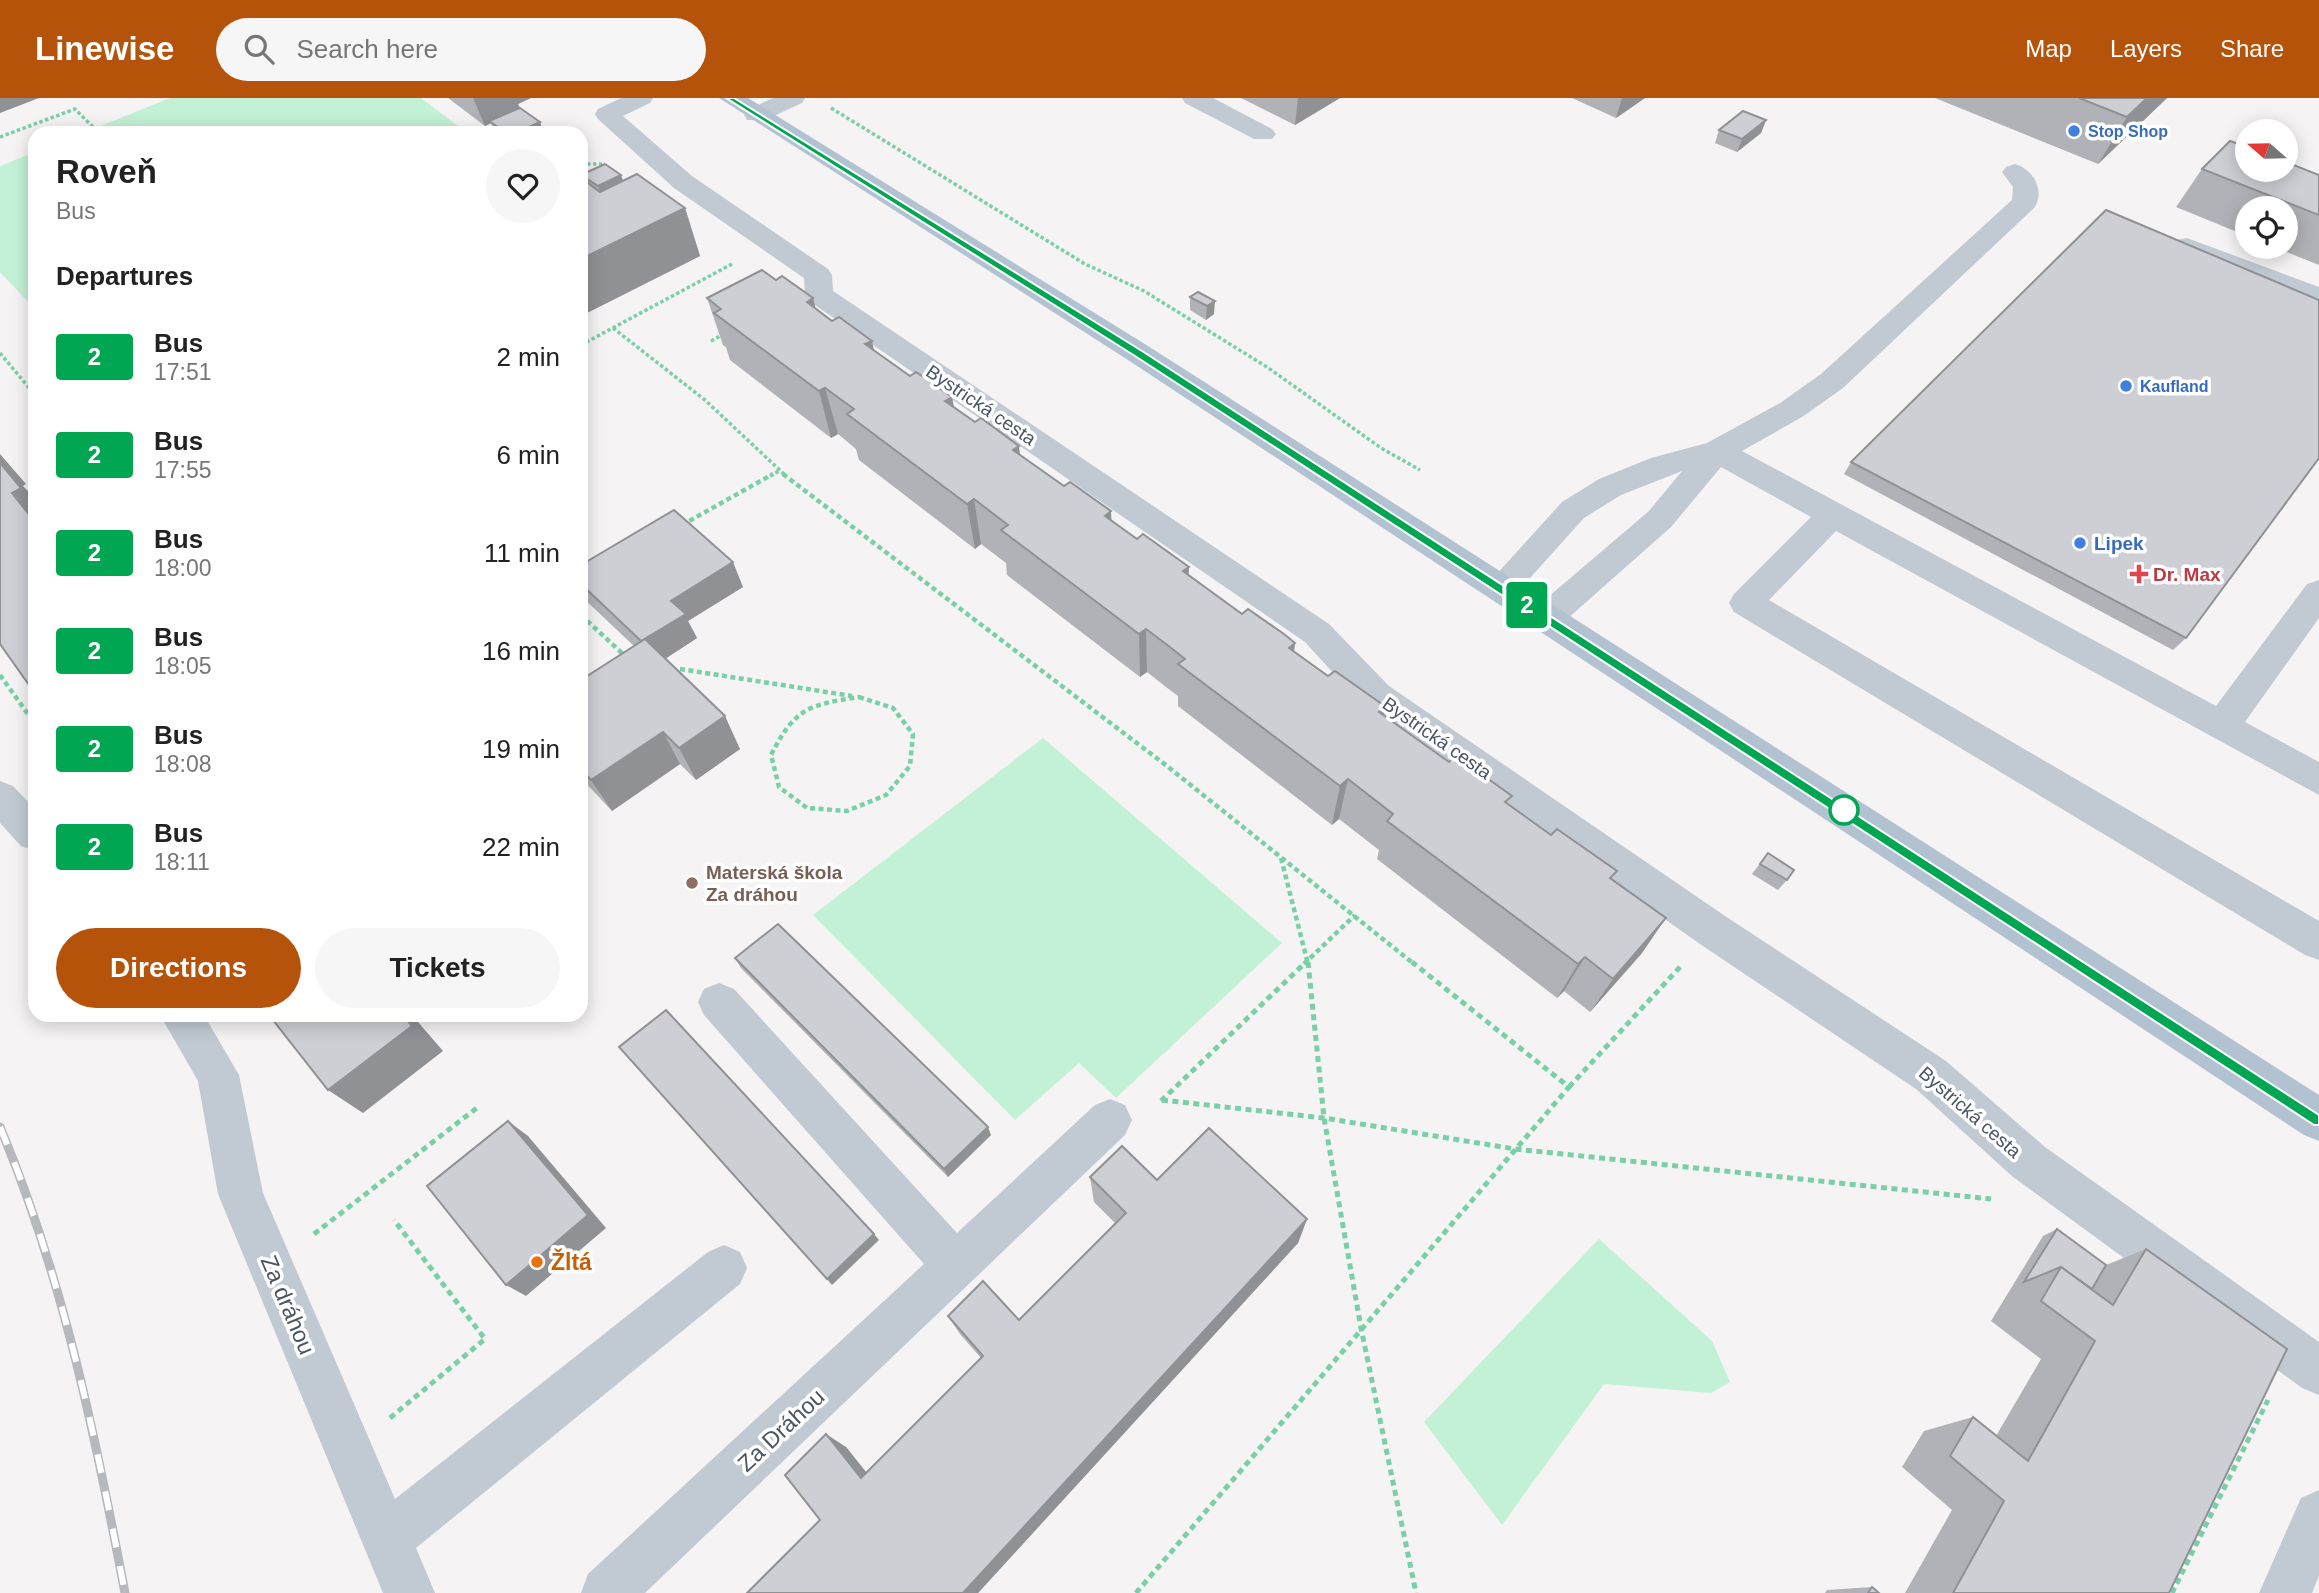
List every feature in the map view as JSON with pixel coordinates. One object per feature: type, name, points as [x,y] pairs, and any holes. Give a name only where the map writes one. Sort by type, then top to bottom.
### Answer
[{"type":"main road","points":[[731,98],[1138,353],[2319,1120]]},
{"type":"street","name":"Bystrická cesta","points":[[641,98],[607,114],[684,182],[818,275],[819,295],[1317,633],[1376,696],[1713,931],[1931,1075],[2029,1162],[2319,1371]]},
{"type":"street","points":[[756,114],[793,98]]},
{"type":"street","points":[[1194,98],[1263,134]]},
{"type":"street","points":[[1501,588],[1573,510],[1611,487],[1649,471],[1717,451],[1791,410],[1832,381],[2025,202],[2027,195],[2024,183],[2015,172]]},
{"type":"street","points":[[2164,237],[2319,297]]},
{"type":"street","points":[[1717,451],[2319,780]]},
{"type":"street","points":[[1546,618],[1651,528],[1717,451]]},
{"type":"street","points":[[1833,514],[1746,603],[2319,942]]},
{"type":"street","points":[[2221,726],[2319,593]]},
{"type":"street","points":[[0,797],[28,823]]},
{"type":"street","points":[[719,1002],[956,1266]]},
{"type":"street","name":"Za dráhou","points":[[185,1022],[218,1075],[241,1194],[409,1593]]},
{"type":"street","name":"Za Dráhou","points":[[607,1593],[1110,1120]]},
{"type":"street","points":[[386,1539],[723,1268]]},
{"type":"street","points":[[2285,1593],[2319,1516]]},
{"type":"path","points":[[825,104],[1085,264],[1144,291],[1267,367],[1381,448],[1420,470]]},
{"type":"path","points":[[29,126],[75,109],[92,126]]},
{"type":"path","points":[[0,137],[28,127]]},
{"type":"path","points":[[588,341],[770,243]]},
{"type":"path","points":[[613,328],[705,400],[779,471],[1167,766],[1569,1087]]},
{"type":"path","points":[[711,341],[723,335]]},
{"type":"path","points":[[0,353],[28,387]]},
{"type":"path","points":[[679,527],[779,471]]},
{"type":"path","points":[[588,621],[635,664]]},
{"type":"path","points":[[680,669],[859,697],[893,708],[913,734],[910,766],[886,795],[847,811],[807,808],[779,787],[771,755],[787,724],[797,717],[819,703],[859,697]]},
{"type":"path","points":[[0,675],[28,714]]},
{"type":"path","points":[[1281,857],[1308,960],[1324,1118],[1361,1328],[1416,1593]]},
{"type":"path","points":[[1136,1593],[1569,1087],[1713,931]]},
{"type":"path","points":[[1162,1100],[1324,1118],[1515,1149],[2000,1200]]},
{"type":"path","points":[[272,1268],[478,1107]]},
{"type":"path","points":[[351,1454],[485,1339],[394,1220]]},
{"type":"path","points":[[2172,1593],[2272,1391]]},
{"type":"green space","points":[[170,98],[421,98],[458,126],[100,126]]},
{"type":"green space","points":[[28,155],[28,302],[0,272],[0,166]]},
{"type":"green space","points":[[1043,738],[1282,943],[1116,1098],[1079,1063],[1015,1120],[813,915]]},
{"type":"green space","points":[[1599,1239],[1712,1341],[1730,1382],[1711,1393],[1604,1384],[1502,1525],[1424,1422]]},
{"type":"building","points":[[2079,98],[2147,98],[2127,117]]},
{"type":"building","points":[[520,108],[540,122],[531,126],[496,126],[489,121]]},
{"type":"building","points":[[1743,111],[1766,120],[1742,139],[1719,130]]},
{"type":"building","points":[[2230,141],[2235,143],[2235,182],[2202,169]]},
{"type":"building","points":[[605,164],[621,175],[598,186],[588,180],[588,172]]},
{"type":"building","points":[[2298,167],[2319,175],[2319,215],[2298,207],[2298,196],[2271,196],[2235,182],[2298,182]]},
{"type":"building","points":[[637,174],[685,208],[588,256],[588,183],[600,192]]},
{"type":"building","name":"Kaufland","points":[[2106,210],[2319,300],[2319,458],[2186,638],[1851,462]]},
{"type":"building","points":[[762,270],[776,280],[782,276],[813,298],[807,302],[832,321],[839,317],[872,341],[865,344],[910,376],[916,372],[952,397],[945,401],[975,422],[981,418],[1019,446],[1013,450],[1064,486],[1070,482],[1111,511],[1105,516],[1137,539],[1143,534],[1189,567],[1183,571],[1242,614],[1248,609],[1284,634],[1295,643],[1289,648],[1328,676],[1335,671],[1386,707],[1379,712],[1449,762],[1455,755],[1512,796],[1505,802],[1551,835],[1557,829],[1617,871],[1610,878],[1666,918],[1613,979],[1585,957],[1578,964],[1387,821],[1393,814],[1348,779],[1340,786],[1178,664],[1185,659],[1166,644],[1146,629],[1139,634],[1001,530],[1008,525],[974,499],[967,504],[847,414],[854,409],[825,388],[819,391],[714,313],[721,309],[707,298]]},
{"type":"building","points":[[1198,292],[1215,301],[1207,306],[1190,297]]},
{"type":"building","points":[[0,463],[21,488],[12,493],[28,513],[28,684],[0,644]]},
{"type":"building","points":[[674,510],[733,562],[671,601],[686,614],[641,641],[588,591],[588,561]]},
{"type":"building","points":[[645,639],[725,716],[679,748],[663,732],[591,780],[588,777],[588,676]]},
{"type":"building","points":[[1768,853],[1794,870],[1787,880],[1760,864]]},
{"type":"building","points":[[778,924],[988,1127],[944,1169],[735,958]]},
{"type":"building","points":[[666,1010],[874,1234],[827,1279],[619,1047]]},
{"type":"building","points":[[275,1022],[409,1022],[412,1026],[328,1090]]},
{"type":"building","points":[[508,1121],[588,1215],[506,1285],[427,1186]]},
{"type":"building","points":[[1209,1128],[1307,1219],[963,1593],[747,1593],[820,1520],[785,1475],[826,1434],[861,1478],[983,1356],[948,1316],[983,1281],[1019,1320],[1126,1213],[1090,1177],[1122,1146],[1157,1180]]},
{"type":"building","points":[[2057,1229],[2106,1265],[2092,1289],[2061,1267],[2024,1282]]},
{"type":"building","points":[[2146,1249],[2287,1349],[2169,1593],[1953,1593],[2004,1501],[1950,1456],[1973,1417],[2028,1461],[2095,1341],[2041,1301],[2061,1267],[2113,1305]]},
{"type":"building","points":[[1872,1587],[1879,1593],[1868,1593]]},
{"type":"railway","points":[[0,1127],[42,1241],[75,1357],[102,1474],[125,1593]]},
{"type":"bus line","name":"2","points":[[731,98],[1138,353],[2319,1120]]},
{"type":"place","name":"Stop Shop","points":[[2074,131]]},
{"type":"place","name":"Kaufland","points":[[2126,386]]},
{"type":"place","name":"Lipek","points":[[2080,543]]},
{"type":"place","name":"Dr. Max","points":[[2139,574]]},
{"type":"place","name":"Materská škola Za dráhou","points":[[692,883]]},
{"type":"place","name":"Žltá","points":[[537,1262]]}]
